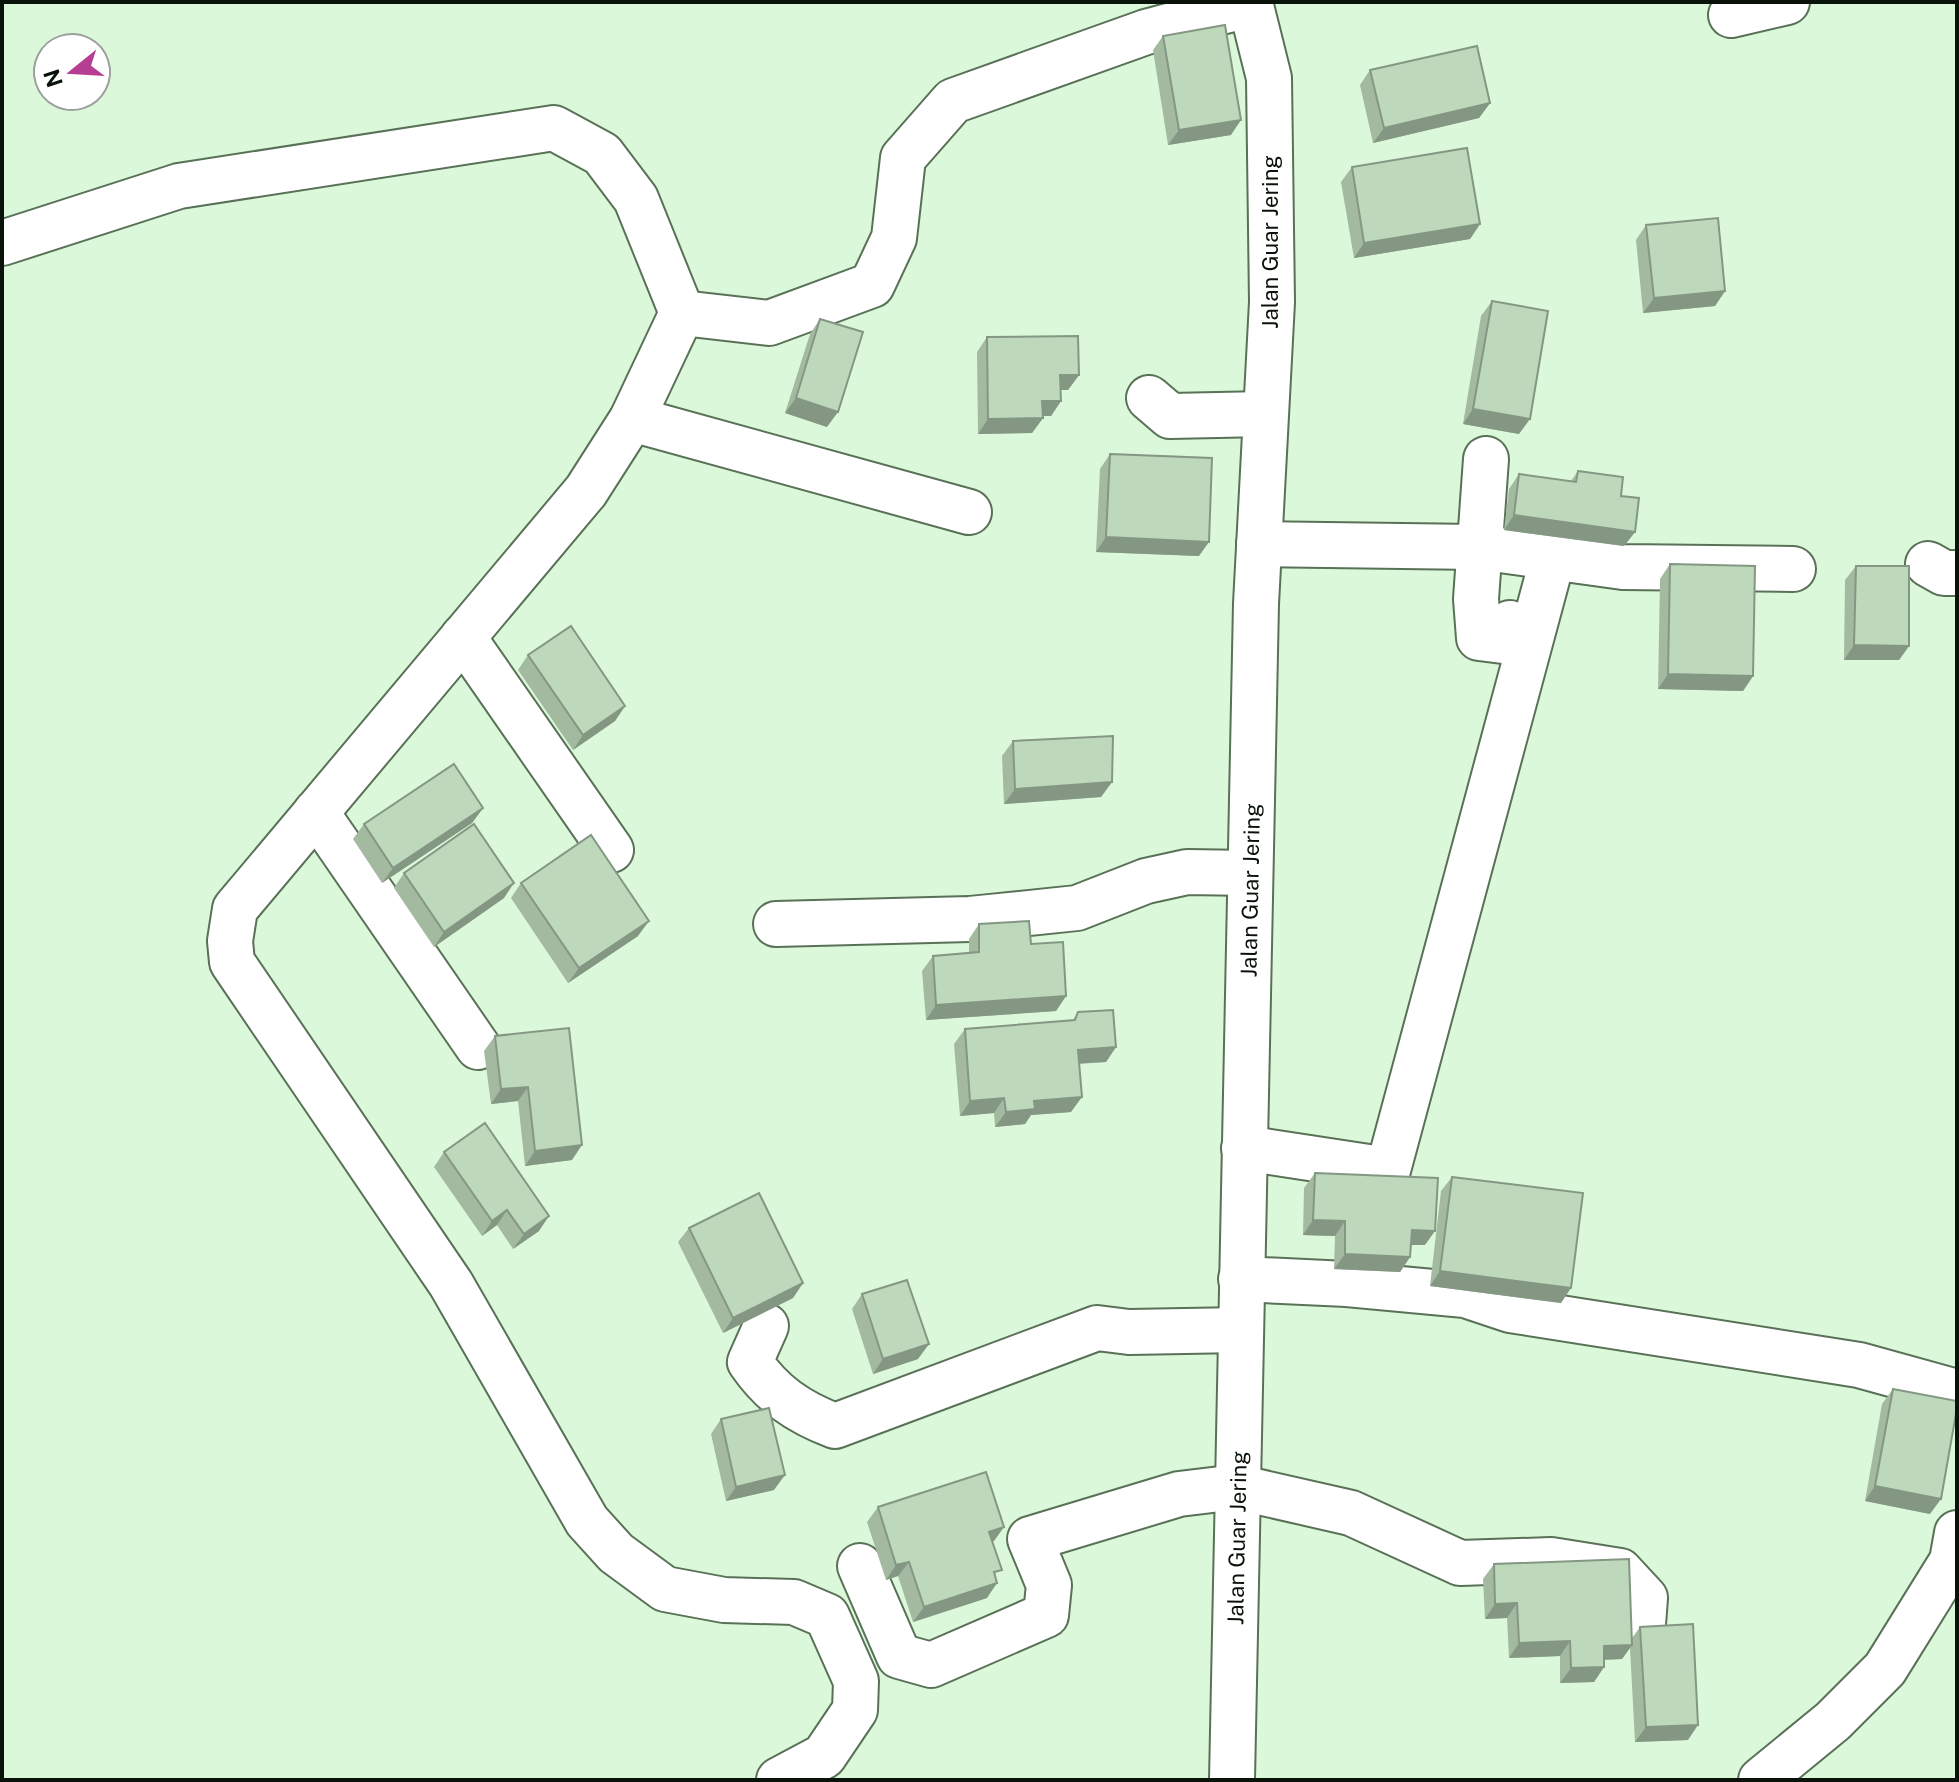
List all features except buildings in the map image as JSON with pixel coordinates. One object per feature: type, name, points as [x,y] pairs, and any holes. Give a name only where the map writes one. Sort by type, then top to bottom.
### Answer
[{"type":"street","points":[[1734,22],[1787,2]]},
{"type":"street","points":[[682,313],[769,323],[872,285],[894,238],[903,158],[953,101],[1146,32],[1250,3]]},
{"type":"street","name":"Jalan Guar Jering","points":[[1232,1780],[1250,873],[1259,544],[1272,302],[1269,78],[1250,3]]},
{"type":"street","points":[[2,243],[179,186],[554,128],[602,154],[636,199],[682,313],[632,419],[586,491],[235,909],[230,941],[232,962],[451,1284],[587,1521],[616,1553],[665,1589],[724,1600],[794,1602],[827,1616],[856,1681],[855,1710],[824,1756],[779,1780]]},
{"type":"street","points":[[1149,398],[1170,416],[1265,414]]},
{"type":"street","points":[[632,419],[969,512]]},
{"type":"street","points":[[1486,459],[1478,547],[1476,599],[1479,638],[1503,641],[1510,623]]},
{"type":"street","points":[[1259,544],[1478,547],[1623,567],[1793,569]]},
{"type":"street","points":[[1244,1148],[1388,1170],[1553,557]]},
{"type":"street","points":[[463,637],[611,850]]},
{"type":"street","points":[[316,812],[478,1047]]},
{"type":"street","points":[[776,924],[970,919],[1077,908],[1146,881],[1187,872],[1250,873]]},
{"type":"street","points":[[1241,1279],[1465,1295],[1510,1310],[1859,1365],[1957,1392]]},
{"type":"street","points":[[766,1326],[750,1362],[756,1371],[768,1388],[814,1418],[835,1426],[1097,1328],[1129,1332],[1241,1330]]},
{"type":"street","points":[[860,1566],[899,1656],[931,1665],[1046,1615],[1049,1585],[1030,1539],[1179,1494],[1237,1487],[1351,1513],[1460,1563],[1551,1560],[1620,1571],[1645,1598],[1643,1624]]},
{"type":"street","points":[[1761,1780],[1833,1721],[1885,1669],[1952,1561],[1957,1533]]}]
